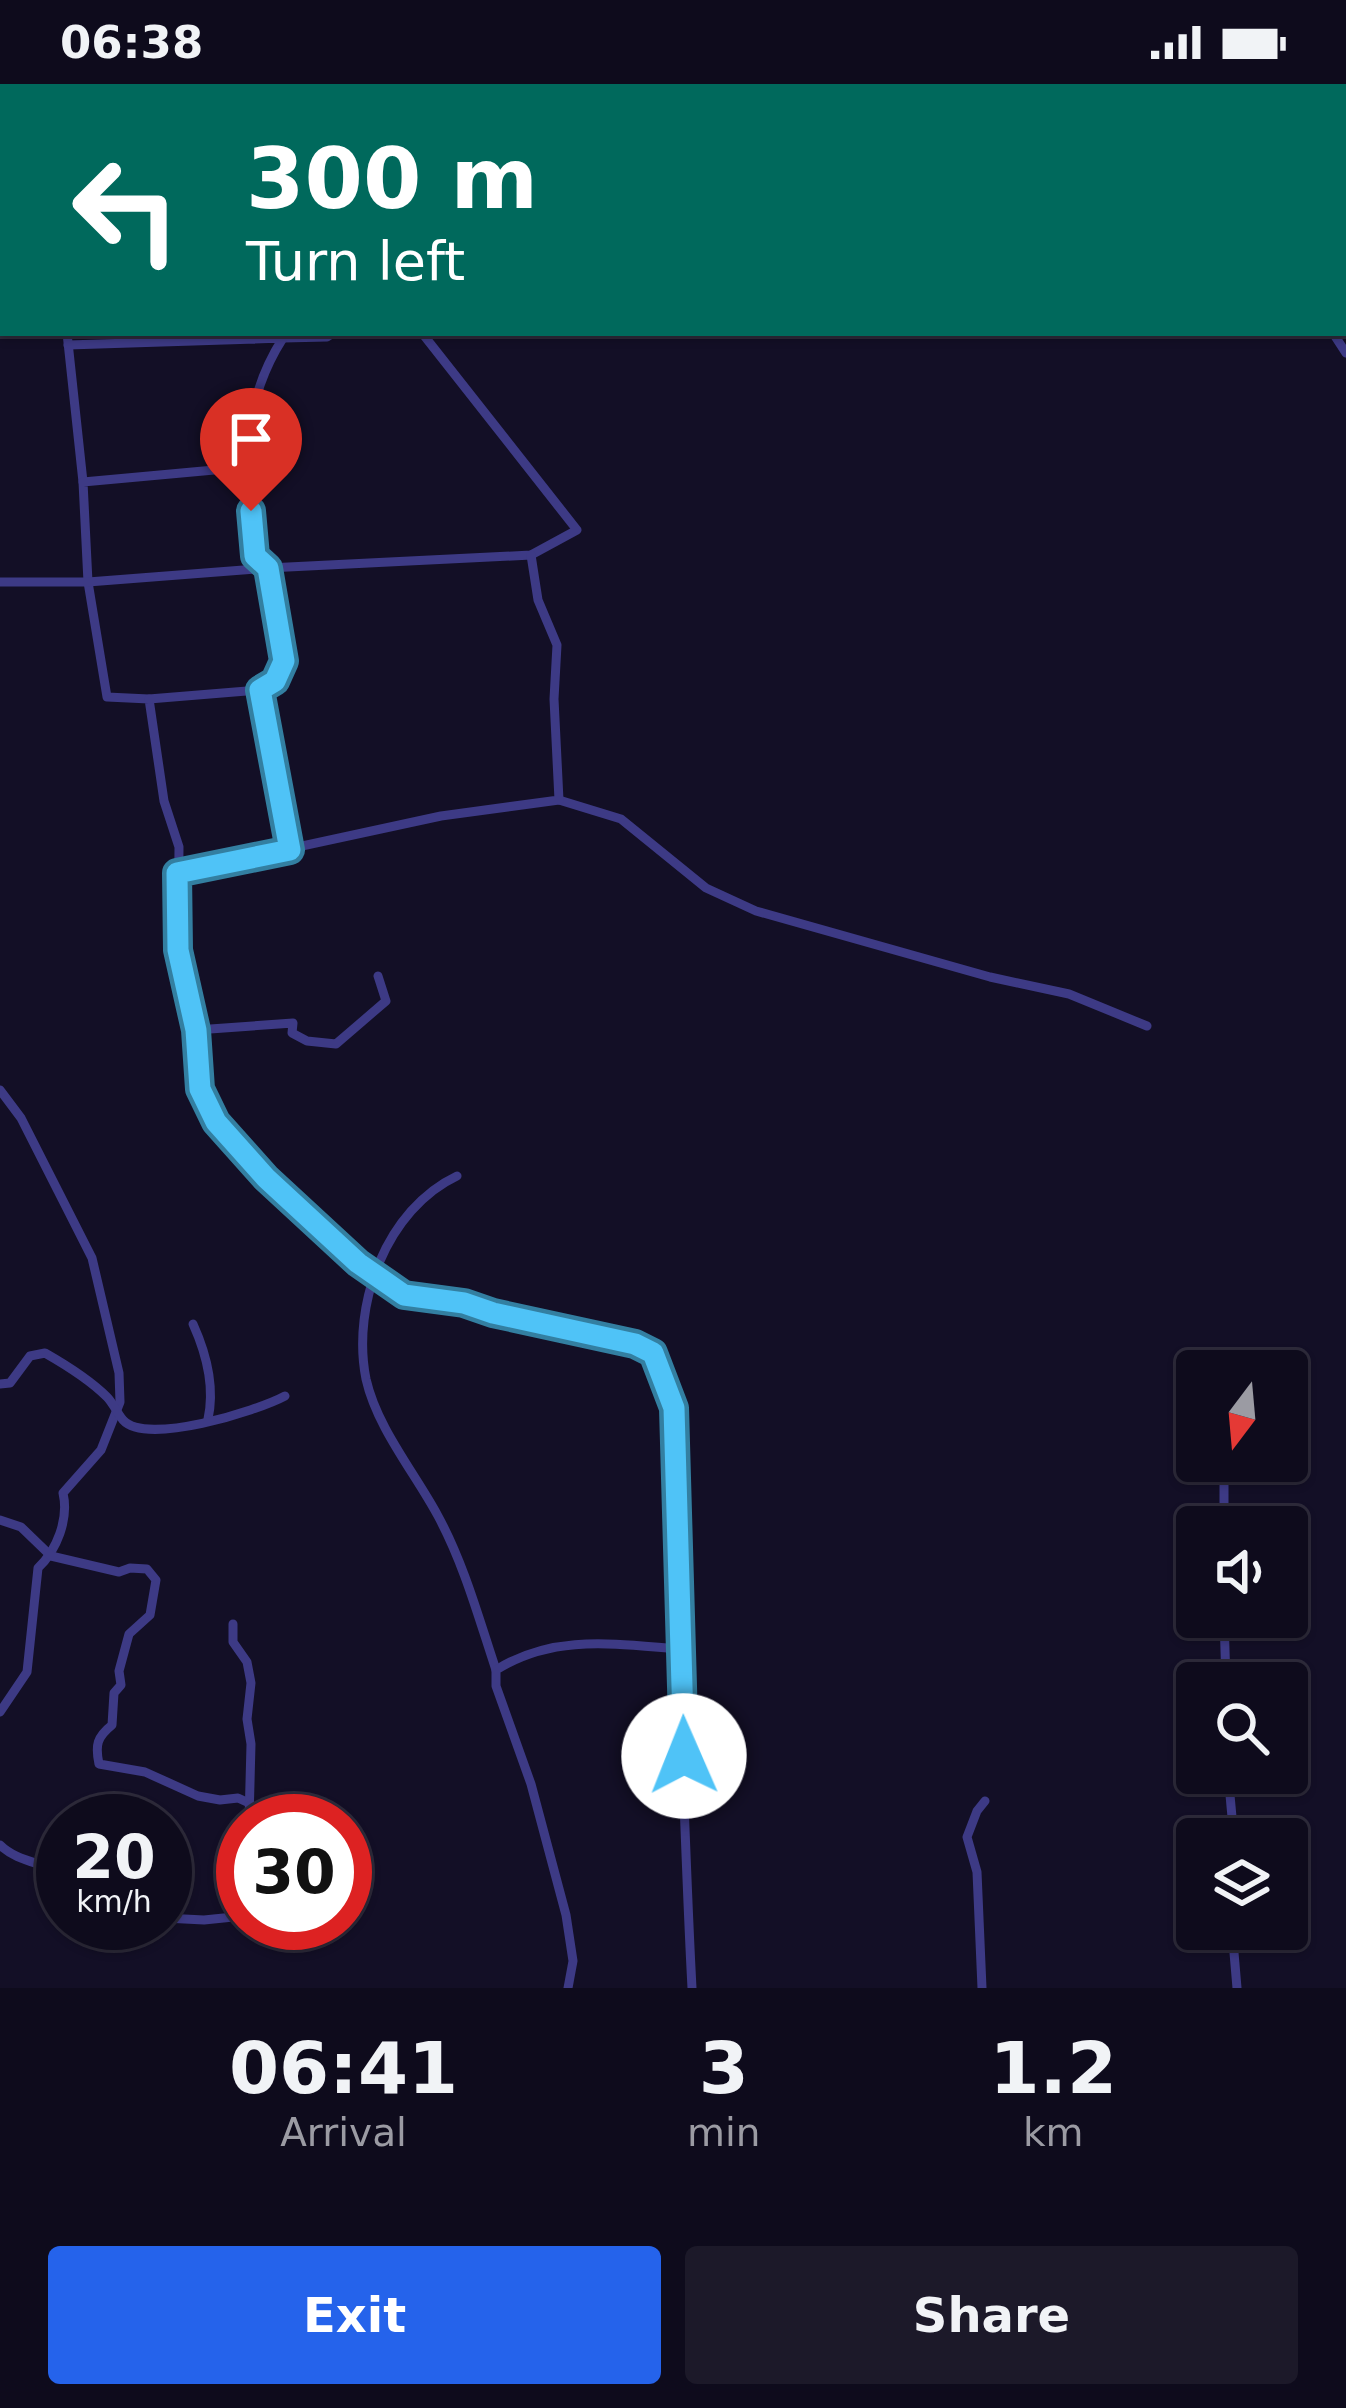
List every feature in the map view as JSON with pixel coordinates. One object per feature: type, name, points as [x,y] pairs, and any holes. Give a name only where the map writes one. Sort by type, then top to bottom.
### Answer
[{"type":"street","points":[[283,338],[260,374],[247,440],[255,556],[268,568],[284,661],[275,681],[260,690],[149,699],[106,697],[88,582],[68,339],[329,336]]},
{"type":"street","points":[[0,582],[88,582],[531,555],[577,530],[424,336]]},
{"type":"street","points":[[83,482],[247,466]]},
{"type":"street","points":[[531,555],[538,600],[557,645],[554,699],[559,800]]},
{"type":"street","points":[[260,690],[290,850]]},
{"type":"street","points":[[149,699],[164,801],[178,847],[178,950],[196,1030],[200,1089],[216,1122],[282,1194],[372,1275],[404,1295],[464,1303],[635,1344],[653,1353],[674,1408],[684,1849],[692,1988]]},
{"type":"street","points":[[177,873],[440,816],[559,800],[621,818],[706,888],[756,911],[1069,994],[1147,1026]]},
{"type":"street","points":[[196,1030],[293,1023],[292,1033],[307,1041],[336,1044],[386,1000],[377,976]]},
{"type":"street","points":[[0,1090],[21,1118],[92,1258],[119,1373],[118,1410],[101,1450],[63,1493],[67,1510],[51,1556],[38,1568],[27,1672],[0,1712]]},
{"type":"street","points":[[457,1176],[434,1188],[411,1214],[372,1275],[364,1338],[366,1380],[412,1477],[438,1516],[496,1670],[496,1686],[531,1784],[566,1915],[573,1961],[568,1988]]},
{"type":"street","points":[[194,1324],[214,1394],[208,1419]]},
{"type":"street","points":[[0,1384],[10,1383],[36,1352],[45,1353],[87,1379],[123,1421],[143,1430],[256,1412],[285,1396]]},
{"type":"street","points":[[0,1520],[22,1527],[51,1556],[119,1573],[147,1569],[156,1580],[150,1615],[129,1634],[119,1671],[121,1684],[114,1693],[112,1725],[95,1747],[99,1764],[146,1772],[216,1799]]},
{"type":"street","points":[[233,1624],[232,1642],[247,1663],[251,1683],[249,1794]]},
{"type":"street","points":[[496,1670],[516,1658],[565,1643],[678,1649]]},
{"type":"street","points":[[982,1988],[977,1872],[967,1837],[985,1801]]},
{"type":"street","points":[[0,1845],[12,1856],[36,1861]]},
{"type":"street","points":[[1234,1950],[1238,1988]]},
{"type":"route","points":[[251,511],[255,556],[268,568],[284,661],[275,681],[260,690],[290,850],[177,873],[178,950],[190,989],[200,1089],[216,1122],[266,1178],[381,1282],[404,1295],[464,1303],[647,1347],[653,1353],[674,1408],[684,1756]]}]
